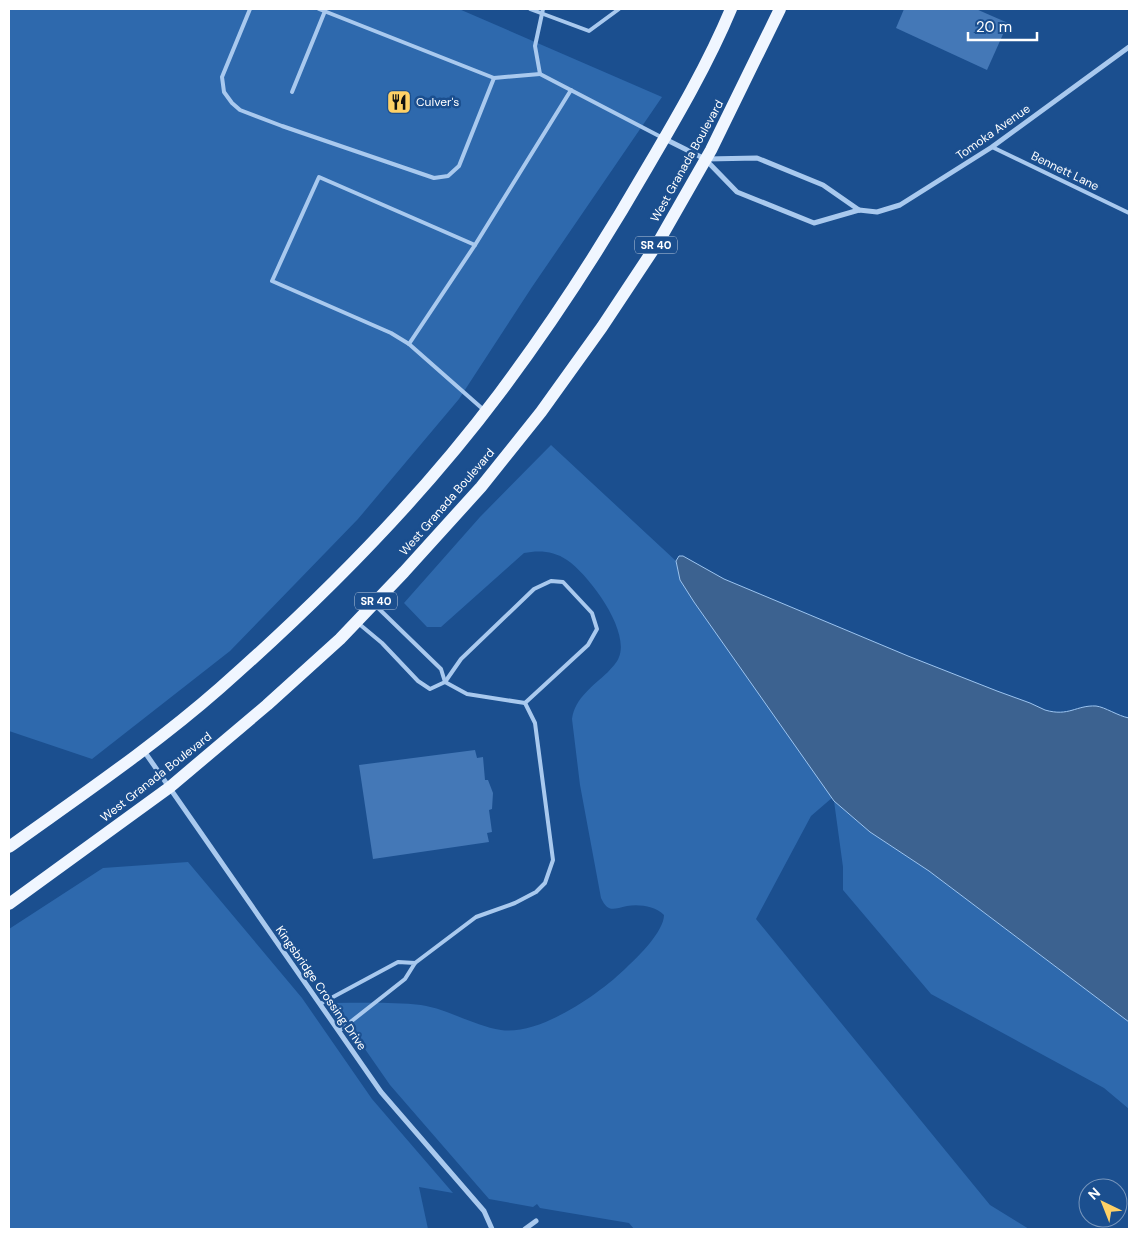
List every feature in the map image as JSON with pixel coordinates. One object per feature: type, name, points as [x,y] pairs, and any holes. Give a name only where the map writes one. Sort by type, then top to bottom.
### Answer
[{"type":"main road","points":[[9,847],[144,750],[219,689],[303,612],[366,550],[420,489],[485,411],[564,303],[621,214],[664,138],[731,9]]},
{"type":"main road","name":"West Granada Boulevard","points":[[9,904],[170,787],[267,705],[340,639],[481,487],[541,412],[602,327],[659,241],[705,160],[780,9]]},
{"type":"street","name":"Tomoka Avenue","points":[[664,138],[705,160],[736,192],[814,223],[859,210],[877,212],[900,205],[992,146],[1129,47]]},
{"type":"street","points":[[705,160],[757,158],[823,185],[859,210]]},
{"type":"street","name":"Kingsbridge Crossing Drive","points":[[144,750],[381,1092],[484,1211],[492,1229]]},
{"type":"street","points":[[525,1229],[536,1221]]},
{"type":"lane","points":[[250,9],[222,77],[224,92],[232,103],[240,110],[282,126],[434,178],[448,176],[459,166],[494,78]]},
{"type":"lane","points":[[319,9],[494,78],[540,74],[664,138]]},
{"type":"lane","points":[[530,9],[542,11],[589,31],[618,9]]},
{"type":"lane","points":[[292,92],[325,11]]},
{"type":"lane","points":[[540,74],[535,46],[542,11]]},
{"type":"lane","points":[[409,344],[475,245],[571,90]]},
{"type":"lane","name":"Bennett Lane","points":[[992,146],[1129,213]]},
{"type":"lane","points":[[475,245],[319,177],[272,281],[391,333],[409,344],[485,411]]},
{"type":"lane","points":[[356,622],[382,643],[418,681],[430,689],[445,682],[461,659],[534,590],[551,581],[563,582],[592,613],[597,629],[588,645],[525,703]]},
{"type":"lane","points":[[374,603],[440,669],[445,682],[467,694],[525,703]]},
{"type":"lane","points":[[339,1031],[405,979],[416,963],[476,917],[515,903],[536,892],[545,882],[553,860],[535,723],[525,703]]},
{"type":"lane","points":[[320,1004],[398,962],[416,963]]},
{"type":"shaded area","points":[[9,9],[459,9],[662,97],[532,287],[459,399],[358,519],[230,651],[92,759],[9,731]]},
{"type":"shaded area","points":[[551,445],[676,561],[680,580],[694,602],[833,797],[811,816],[756,919],[990,1205],[1029,1229],[634,1229],[629,1223],[540,1208],[537,1204],[533,1207],[489,1199],[390,1085],[333,1003],[421,1005],[491,1028],[517,1030],[551,1020],[602,989],[650,943],[663,921],[664,915],[647,906],[637,905],[611,909],[606,906],[601,898],[580,785],[572,719],[581,699],[608,672],[619,657],[621,646],[619,633],[613,618],[596,590],[576,567],[562,557],[546,552],[530,552],[524,553],[441,627],[427,627],[404,603],[480,517]]},
{"type":"shaded area","points":[[679,556],[683,556],[724,579],[908,656],[1045,710],[1066,712],[1083,707],[1096,706],[1129,718],[1129,1022],[929,871],[870,832],[834,801],[680,580],[676,561]]},
{"type":"shaded area","points":[[834,801],[870,832],[929,871],[1129,1022],[1129,1109],[1104,1088],[931,994],[843,890],[843,867]]},
{"type":"shaded area","points":[[188,862],[302,998],[372,1099],[453,1193],[419,1187],[428,1229],[9,1229],[9,929],[103,868]]},
{"type":"building","points":[[904,9],[976,9],[1008,23],[987,70],[896,28]]},
{"type":"building","points":[[475,750],[477,758],[483,757],[485,780],[488,780],[493,793],[492,809],[489,810],[492,832],[487,833],[489,842],[373,859],[359,765]]},
{"type":"place","name":"Culver's","points":[[399,102]]}]
